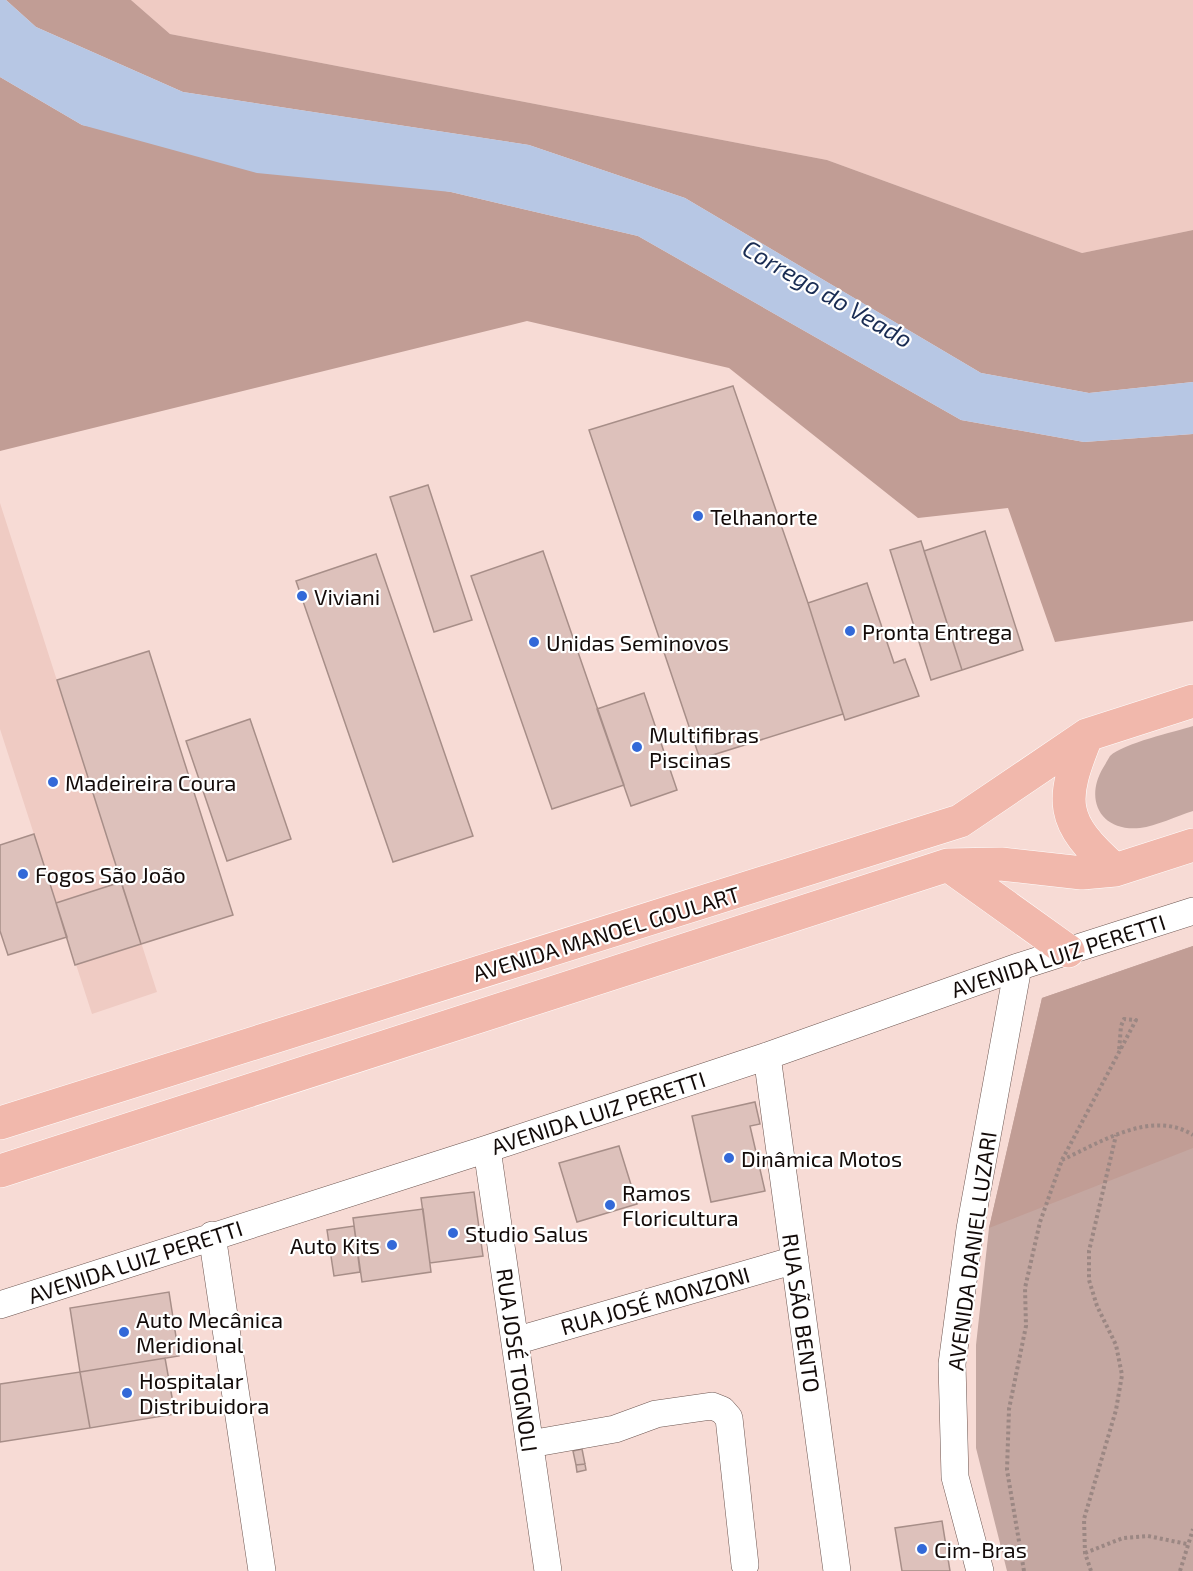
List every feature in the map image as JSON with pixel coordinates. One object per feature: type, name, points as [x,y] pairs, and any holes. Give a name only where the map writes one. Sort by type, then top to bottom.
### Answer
[{"type":"main road","name":"AVENIDA MANOEL GOULART","points":[[0,1123],[960,821],[1087,735],[1193,701]]},
{"type":"main road","points":[[1087,735],[1070,783],[1068,806],[1076,828],[1092,850],[1115,870]]},
{"type":"main road","name":"AVENIDA MANOEL GOULART","points":[[0,1170],[948,865],[1001,864],[1082,873],[1115,870],[1193,845]]},
{"type":"main road","points":[[948,865],[1068,951]]},
{"type":"street","name":"AVENIDA LUIZ PERETTI","points":[[0,1305],[212,1235],[487,1149],[767,1056],[1018,966],[1193,911]]},
{"type":"street","name":"AVENIDA DANIEL LUZARI","points":[[980,1571],[955,1477],[952,1364],[970,1229],[1018,966]]},
{"type":"street","name":"RUA SÃO BENTO","points":[[767,1056],[837,1571]]},
{"type":"street","name":"RUA JOSÉ TOGNOLI","points":[[487,1149],[548,1571]]},
{"type":"street","points":[[212,1235],[262,1571]]},
{"type":"street","name":"RUA JOSÉ MONZONI","points":[[515,1341],[795,1260]]},
{"type":"street","points":[[530,1444],[615,1429],[656,1414],[712,1406],[722,1410],[729,1418],[745,1565]]},
{"type":"path","points":[[1024,1571],[1007,1470],[1009,1408],[1026,1326],[1026,1288],[1040,1221],[1062,1160],[1136,1020],[1124,1019],[1121,1026],[1119,1051]]},
{"type":"path","points":[[1062,1160],[1116,1135],[1154,1124],[1183,1129],[1193,1136]]},
{"type":"path","points":[[1091,1571],[1085,1553],[1084,1520],[1116,1410],[1122,1375],[1116,1346],[1089,1280],[1089,1251],[1116,1135]]},
{"type":"path","points":[[1180,1571],[1193,1529]]},
{"type":"path","points":[[1085,1553],[1122,1538],[1148,1536],[1188,1544]]},
{"type":"shaded area","points":[[6,0],[131,0],[170,34],[827,160],[1082,253],[1193,230],[1193,382],[1089,393],[981,373],[685,198],[529,145],[183,92],[36,27]]},
{"type":"shaded area","points":[[131,0],[1193,0],[1193,230],[1082,253],[827,160],[170,34]]},
{"type":"shaded area","points":[[0,77],[82,125],[451,192],[638,236],[961,420],[1084,442],[1193,434],[1193,621],[1055,642],[1008,508],[918,518],[729,368],[527,321],[0,451]]},
{"type":"shaded area","name":"Madeireira Coura","points":[[0,503],[157,992],[92,1014],[0,729]]},
{"type":"shaded area","points":[[1193,726],[1193,811],[1140,828],[1126,828],[1106,819],[1096,802],[1095,791],[1110,756],[1137,742]]},
{"type":"shaded area","points":[[1193,946],[1193,1571],[1007,1571],[976,1448],[976,1345],[989,1228],[1042,998]]},
{"type":"shaded area","points":[[1193,946],[1193,1148],[989,1228],[1042,998]]},
{"type":"water","name":"Corrego do Veado","points":[[0,0],[6,0],[36,27],[183,92],[529,145],[685,198],[981,373],[1089,393],[1193,382],[1193,434],[1084,442],[961,420],[638,236],[451,192],[257,173],[82,125],[0,77]]},
{"type":"building","name":"Telhanorte","points":[[733,386],[808,603],[843,714],[700,759],[589,430]]},
{"type":"building","points":[[428,485],[472,620],[434,632],[390,497]]},
{"type":"building","points":[[985,531],[1023,650],[962,670],[924,551]]},
{"type":"building","points":[[921,541],[962,670],[931,680],[890,550]]},
{"type":"building","points":[[543,551],[624,785],[552,809],[471,576]]},
{"type":"building","points":[[376,554],[473,836],[393,862],[296,581]]},
{"type":"building","name":"Pronta Entrega","points":[[867,583],[894,663],[905,659],[919,696],[845,720],[808,603]]},
{"type":"building","points":[[149,651],[233,915],[141,944],[57,680]]},
{"type":"building","name":"Multifibras Piscinas","points":[[644,693],[677,790],[631,806],[597,709]]},
{"type":"building","points":[[250,719],[291,839],[227,861],[186,741]]},
{"type":"building","name":"Fogos São João","points":[[34,834],[67,937],[8,955],[0,931],[0,845]]},
{"type":"building","points":[[121,882],[141,944],[75,965],[56,903]]},
{"type":"building","name":"Dinâmica Motos","points":[[755,1102],[760,1124],[750,1126],[765,1191],[711,1202],[692,1116]]},
{"type":"building","points":[[619,1146],[637,1204],[577,1222],[559,1163]]},
{"type":"building","name":"Studio Salus","points":[[474,1192],[483,1256],[430,1263],[421,1198]]},
{"type":"building","name":"Auto Kits","points":[[423,1209],[431,1272],[362,1282],[353,1218]]},
{"type":"building","points":[[354,1226],[360,1272],[334,1276],[327,1230]]},
{"type":"building","name":"Auto Mecânica Meridional","points":[[169,1292],[179,1356],[80,1372],[70,1308]]},
{"type":"building","name":"Hospitalar Distribuidora","points":[[165,1358],[175,1414],[90,1428],[80,1372]]},
{"type":"building","points":[[80,1372],[90,1428],[0,1442],[0,1384]]},
{"type":"building","points":[[582,1449],[585,1464],[576,1465],[573,1451]]},
{"type":"building","points":[[585,1464],[586,1470],[577,1472],[576,1465]]},
{"type":"building","name":"Cim-Bras","points":[[942,1521],[950,1571],[902,1571],[895,1528]]},
{"type":"place","name":"Telhanorte","points":[[698,516]]},
{"type":"place","name":"Viviani","points":[[302,596]]},
{"type":"place","name":"Pronta Entrega","points":[[850,631]]},
{"type":"place","name":"Unidas Seminovos","points":[[534,642]]},
{"type":"place","name":"Multifibras Piscinas","points":[[637,747]]},
{"type":"place","name":"Madeireira Coura","points":[[53,782]]},
{"type":"place","name":"Fogos São João","points":[[23,874]]},
{"type":"place","name":"Dinâmica Motos","points":[[729,1158]]},
{"type":"place","name":"Ramos Floricultura","points":[[610,1205]]},
{"type":"place","name":"Studio Salus","points":[[453,1233]]},
{"type":"place","name":"Auto Kits","points":[[392,1245]]},
{"type":"place","name":"Auto Mecânica Meridional","points":[[124,1332]]},
{"type":"place","name":"Hospitalar Distribuidora","points":[[127,1393]]},
{"type":"place","name":"Cim-Bras","points":[[922,1549]]}]
